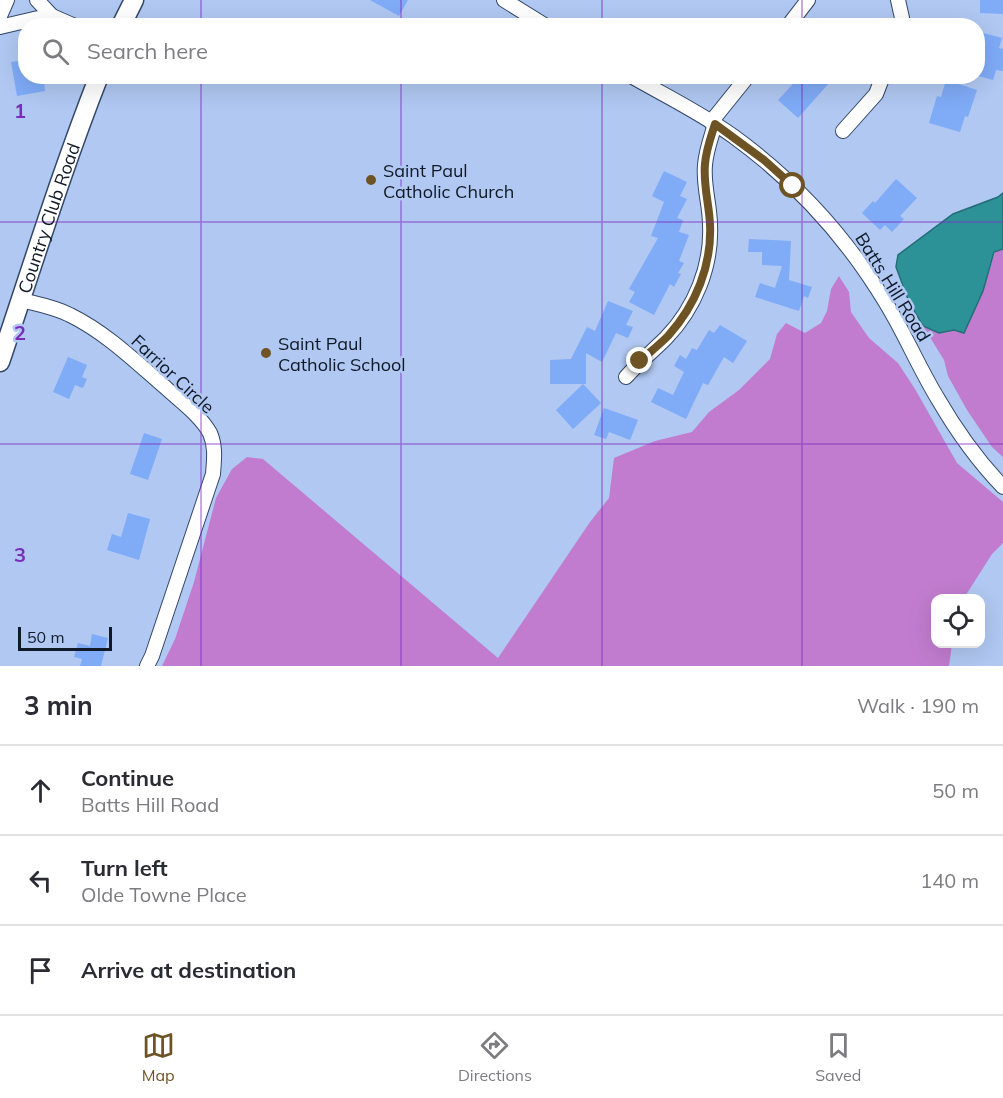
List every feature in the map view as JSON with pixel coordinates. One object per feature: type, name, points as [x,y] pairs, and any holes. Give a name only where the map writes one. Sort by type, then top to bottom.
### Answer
[{"type":"street","points":[[0,16],[7,0]]},
{"type":"street","points":[[37,0],[57,18]]},
{"type":"street","points":[[125,18],[134,0]]},
{"type":"street","points":[[504,0],[533,18]]},
{"type":"street","points":[[794,18],[808,0]]},
{"type":"street","points":[[898,0],[902,18]]},
{"type":"street","points":[[43,18],[52,16]]},
{"type":"street","points":[[0,27],[18,23]]},
{"type":"street","name":"Country Club Road","points":[[0,362],[96,84]]},
{"type":"street","name":"Batts Hill Road","points":[[645,84],[713,123],[764,160],[793,186],[845,242],[886,302],[937,398],[956,428],[1003,487]]},
{"type":"street","points":[[626,377],[677,325],[699,288],[709,255],[710,233],[705,164],[713,123],[742,84]]},
{"type":"street","points":[[843,131],[876,94],[880,84]]},
{"type":"street","name":"Farrior Circle","points":[[21,300],[67,313],[96,330],[186,406],[201,420],[210,434],[215,456],[213,474],[147,666]]},
{"type":"shaded area","points":[[1003,193],[1003,249],[994,252],[983,291],[964,333],[954,330],[939,333],[923,326],[909,302],[896,267],[898,255],[953,214]]},
{"type":"shaded area","points":[[1003,249],[1003,457],[992,447],[967,410],[948,376],[944,360],[923,326],[939,333],[954,330],[983,291],[995,252]]},
{"type":"shaded area","points":[[839,276],[849,292],[851,312],[869,338],[898,363],[957,463],[1003,502],[1003,543],[992,554],[967,594],[931,594],[931,648],[951,648],[949,666],[162,666],[175,639],[194,582],[216,498],[232,469],[247,457],[263,459],[498,658],[590,522],[609,498],[614,458],[655,441],[692,432],[709,412],[739,390],[770,359],[777,334],[786,323],[805,333],[821,323],[827,311],[831,289]]},
{"type":"building","points":[[370,0],[408,0],[399,16]]},
{"type":"building","points":[[980,0],[1003,0],[1003,14],[980,13]]},
{"type":"building","points":[[985,33],[1002,38],[999,48],[1003,49],[1003,71],[996,70],[993,80],[985,78]]},
{"type":"building","points":[[18,61],[18,84],[44,84],[45,91],[17,96],[11,62]]},
{"type":"building","points":[[793,84],[828,84],[798,118],[778,100]]},
{"type":"building","points":[[945,84],[958,84],[977,90],[960,132],[929,123],[937,96],[941,97]]},
{"type":"building","points":[[664,171],[687,182],[680,196],[687,199],[677,218],[683,220],[679,232],[689,235],[679,261],[684,263],[678,273],[681,274],[674,287],[670,284],[654,315],[629,302],[635,292],[629,289],[658,238],[651,236],[664,202],[652,196]]},
{"type":"building","points":[[896,179],[917,198],[900,216],[904,219],[892,232],[885,225],[880,230],[862,213],[873,201],[875,203]]},
{"type":"building","points":[[749,239],[791,241],[789,280],[812,287],[808,298],[804,296],[799,311],[755,297],[760,283],[775,288],[782,266],[762,265],[762,252],[748,252]]},
{"type":"building","points":[[608,301],[633,311],[626,325],[633,327],[628,338],[616,333],[602,362],[586,353],[586,384],[550,384],[550,360],[571,359],[587,327],[595,331]]},
{"type":"building","points":[[720,325],[747,341],[733,363],[724,357],[708,385],[703,383],[686,419],[651,402],[658,388],[673,395],[684,372],[674,366],[680,355],[686,359],[692,348],[697,350],[709,330],[714,333]]},
{"type":"building","points":[[68,357],[87,365],[82,377],[87,379],[83,388],[75,385],[69,399],[53,392]]},
{"type":"building","points":[[583,384],[601,403],[573,429],[556,410]]},
{"type":"building","points":[[604,408],[638,420],[630,440],[609,432],[606,439],[594,435]]},
{"type":"building","points":[[144,433],[162,439],[148,480],[130,474]]},
{"type":"building","points":[[128,513],[150,519],[139,560],[107,550],[112,534],[121,537]]},
{"type":"building","points":[[92,634],[108,638],[101,666],[80,666],[82,659],[74,657],[78,643],[90,646]]},
{"type":"place","name":"Saint Paul Catholic Church","points":[[371,180]]},
{"type":"place","name":"Saint Paul Catholic School","points":[[266,353]]},
{"type":"route","points":[[640,361],[677,325],[699,288],[706,268],[710,244],[710,223],[705,164],[715,124],[764,160],[793,186]]}]
